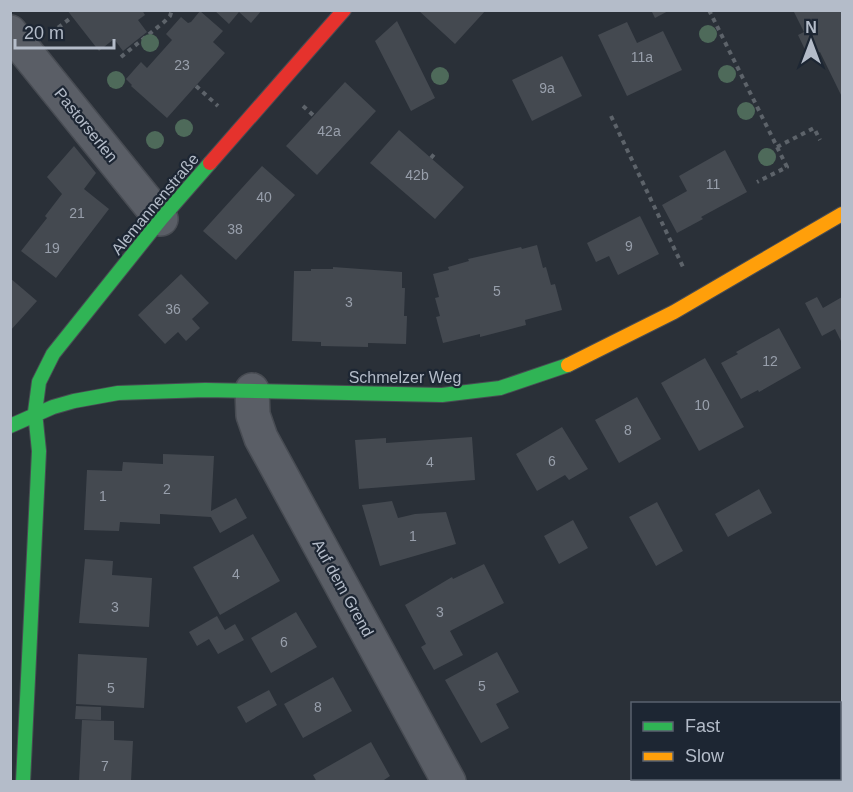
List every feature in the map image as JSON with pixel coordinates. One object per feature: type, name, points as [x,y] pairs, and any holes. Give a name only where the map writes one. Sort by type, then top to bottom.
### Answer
[{"type":"street","name":"Alemannenstraße","points":[[23,782],[39,452],[35,412],[39,382],[53,354],[161,219],[344,10]]},
{"type":"street","name":"Pastorserlen","points":[[10,32],[161,219]]},
{"type":"street","name":"Schmelzer Weg","points":[[35,412],[75,399],[116,393],[252,390],[414,397],[499,388],[581,361],[699,299],[843,214]]},
{"type":"street","name":"Auf dem Grend","points":[[252,390],[253,416],[261,438],[449,782]]},
{"type":"street","points":[[10,426],[35,412]]},
{"type":"path","points":[[121,57],[164,22],[172,10]]},
{"type":"path","points":[[709,10],[787,167],[757,182]]},
{"type":"path","points":[[47,37],[72,17]]},
{"type":"path","points":[[196,86],[221,108]]},
{"type":"path","points":[[611,116],[699,299]]},
{"type":"path","points":[[777,147],[814,128],[820,140]]},
{"type":"path","points":[[431,158],[436,152]]},
{"type":"building","points":[[67,10],[142,10],[145,15],[138,20],[147,32],[123,51],[114,39],[99,51]]},
{"type":"building","points":[[214,10],[262,10],[251,23],[239,12],[229,24]]},
{"type":"building","points":[[418,10],[486,10],[455,44]]},
{"type":"building","points":[[651,10],[670,10],[655,18]]},
{"type":"building","points":[[793,10],[842,10],[842,97],[820,52],[809,58],[798,35],[804,32]]},
{"type":"building","points":[[200,11],[223,31],[213,42],[225,53],[167,118],[126,79],[141,62],[147,68],[172,40],[166,34],[181,17],[188,23]]},
{"type":"building","points":[[397,21],[435,98],[411,111],[375,41]]},
{"type":"building","points":[[627,22],[637,43],[663,31],[682,70],[627,96],[598,35]]},
{"type":"building","points":[[562,56],[582,96],[532,121],[512,80]]},
{"type":"building","points":[[345,82],[376,111],[317,175],[286,146]]},
{"type":"building","points":[[399,130],[464,187],[435,219],[370,163]]},
{"type":"building","points":[[74,146],[96,173],[84,189],[109,209],[56,278],[21,251],[47,218],[45,216],[62,194],[47,177]]},
{"type":"building","points":[[725,150],[747,192],[677,233],[662,205],[687,191],[679,176]]},
{"type":"building","points":[[262,166],[295,195],[236,260],[203,231]]},
{"type":"building","points":[[640,216],[659,254],[618,275],[609,256],[596,262],[587,243]]},
{"type":"building","points":[[537,245],[543,268],[546,267],[551,285],[555,284],[562,310],[525,320],[526,325],[480,337],[480,334],[443,343],[436,317],[440,316],[435,298],[439,297],[433,274],[449,270],[448,267],[469,261],[468,259]]},
{"type":"building","points":[[333,267],[402,272],[402,288],[405,288],[404,316],[407,316],[406,344],[368,343],[368,347],[321,346],[321,342],[292,341],[294,271],[333,269]]},
{"type":"building","points":[[181,274],[209,303],[192,319],[200,328],[186,341],[178,332],[165,344],[138,315]]},
{"type":"building","points":[[10,278],[37,301],[10,331]]},
{"type":"building","points":[[817,297],[823,308],[842,297],[842,343],[835,329],[822,336],[805,303]]},
{"type":"building","points":[[779,328],[801,368],[759,392],[758,390],[741,399],[721,363]]},
{"type":"building","points":[[705,358],[744,427],[699,451],[661,383]]},
{"type":"building","points":[[637,397],[661,439],[619,463],[595,420]]},
{"type":"building","points":[[562,427],[588,469],[569,480],[565,475],[537,491],[516,454]]},
{"type":"building","points":[[472,437],[475,480],[359,489],[355,440],[386,438],[386,443]]},
{"type":"building","points":[[163,454],[214,456],[211,511],[236,498],[247,518],[220,533],[211,517],[160,514],[160,524],[120,522],[119,531],[84,530],[87,470],[122,471],[123,462],[163,464]]},
{"type":"building","points":[[759,489],[772,513],[728,537],[715,514]]},
{"type":"building","points":[[392,501],[398,518],[415,514],[446,512],[456,544],[380,566],[362,505]]},
{"type":"building","points":[[657,502],[683,551],[656,566],[629,517]]},
{"type":"building","points":[[573,520],[588,548],[559,564],[544,536]]},
{"type":"building","points":[[253,534],[280,581],[220,615],[193,567]]},
{"type":"building","points":[[85,559],[113,561],[112,575],[152,578],[149,627],[79,623]]},
{"type":"building","points":[[484,564],[504,603],[450,631],[463,655],[434,670],[421,647],[426,644],[405,605],[452,577],[453,579]]},
{"type":"building","points":[[296,612],[317,647],[271,673],[251,638]]},
{"type":"building","points":[[217,616],[225,630],[235,624],[244,640],[218,654],[209,639],[197,646],[189,632]]},
{"type":"building","points":[[497,652],[519,692],[496,704],[509,728],[481,743],[445,680]]},
{"type":"building","points":[[78,654],[147,658],[144,708],[76,704]]},
{"type":"building","points":[[333,677],[352,711],[303,738],[284,704]]},
{"type":"building","points":[[269,690],[277,705],[246,723],[237,707]]},
{"type":"building","points":[[76,706],[101,707],[101,720],[75,719]]},
{"type":"building","points":[[82,720],[114,721],[114,740],[133,741],[131,782],[79,782]]},
{"type":"building","points":[[371,742],[390,776],[381,782],[317,782],[313,775]]},
{"type":"traffic: fast","points":[[23,782],[39,451],[35,412],[39,382],[53,354],[161,219],[210,163]]},
{"type":"traffic: fast","points":[[10,426],[53,407],[118,393],[205,390],[442,395],[500,388],[568,365]]},
{"type":"traffic: slow","points":[[568,365],[674,312],[842,214]]},
{"type":"traffic: jam","points":[[210,163],[344,10]]}]
